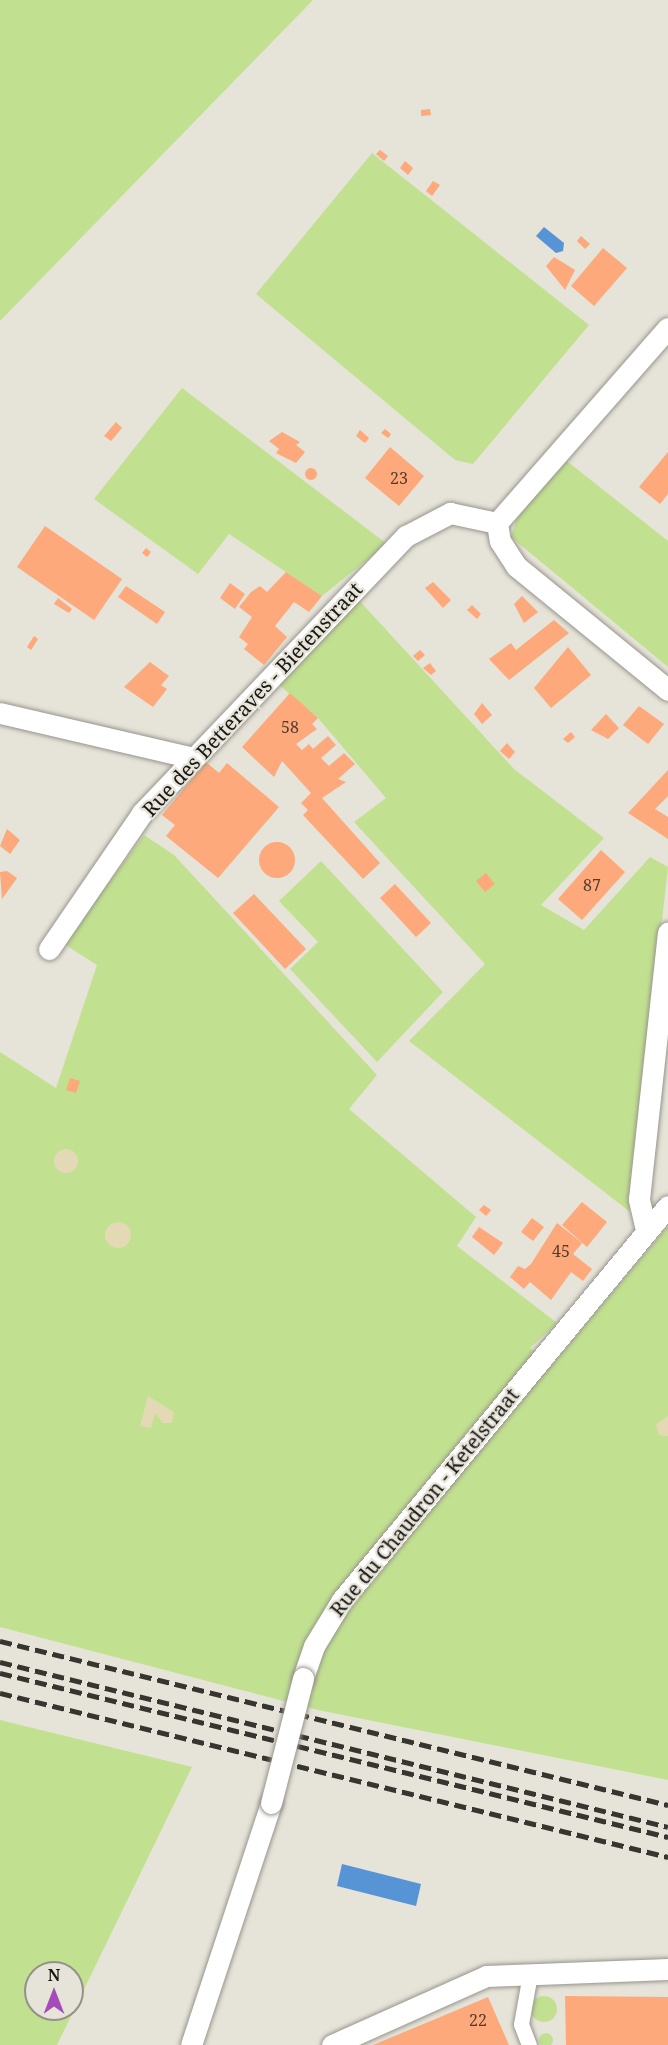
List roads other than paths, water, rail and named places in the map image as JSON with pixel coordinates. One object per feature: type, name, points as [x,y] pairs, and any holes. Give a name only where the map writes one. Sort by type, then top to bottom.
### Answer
[{"type":"street","points":[[668,328],[498,523],[500,541],[516,566],[668,690]]},
{"type":"street","name":"Rue des Betteraves - Bietenstraat","points":[[49,950],[142,813],[406,536],[450,513],[498,523]]},
{"type":"street","points":[[0,713],[193,758]]},
{"type":"street","points":[[646,1230],[639,1199],[668,933]]},
{"type":"street","name":"Rue du Chaudron - Ketelstraat","points":[[191,2045],[271,1803],[303,1678],[314,1646],[342,1600],[668,1206]]},
{"type":"street","points":[[332,2045],[466,1982],[486,1976],[668,1969]]},
{"type":"street","points":[[529,2045],[521,2024],[530,1974]]},
{"type":"water","points":[[544,227],[564,243],[563,251],[556,253],[536,236]]},
{"type":"water","points":[[342,1864],[421,1884],[416,1906],[337,1886]]},
{"type":"railway","points":[[0,1641],[668,1805]]},
{"type":"railway","points":[[0,1662],[668,1827]]},
{"type":"railway","points":[[0,1673],[668,1837]]},
{"type":"railway","points":[[0,1693],[668,1857]]}]
